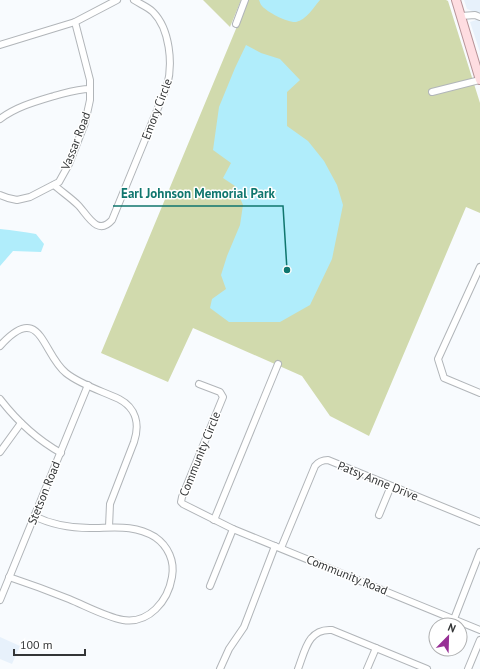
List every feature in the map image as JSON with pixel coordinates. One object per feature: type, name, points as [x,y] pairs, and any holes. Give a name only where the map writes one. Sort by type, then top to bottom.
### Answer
[{"type":"main road","points":[[456,0],[480,80]]},
{"type":"street","points":[[0,45],[75,22],[116,0]]},
{"type":"street","name":"Emory Circle","points":[[54,185],[74,202],[93,223],[100,226],[107,225],[112,220],[167,86],[170,75],[171,60],[162,25],[153,12],[134,0]]},
{"type":"street","points":[[236,24],[245,0]]},
{"type":"street","points":[[461,16],[475,15],[480,17]]},
{"type":"street","name":"Vassar Road","points":[[54,185],[59,182],[66,170],[88,113],[90,100],[90,80],[88,67],[75,22]]},
{"type":"street","points":[[432,92],[480,80]]},
{"type":"street","points":[[0,119],[32,102],[72,91],[90,89]]},
{"type":"street","points":[[0,195],[12,199],[22,200],[54,185]]},
{"type":"street","points":[[480,267],[438,359],[444,378],[480,393]]},
{"type":"street","points":[[0,346],[8,337],[16,332],[27,328],[32,330],[42,336],[56,362],[70,376],[125,402],[131,409],[136,418],[137,432],[110,504],[109,527]]},
{"type":"street","points":[[214,520],[278,364]]},
{"type":"street","name":"Community Circle","points":[[199,384],[220,392],[223,397],[186,486],[181,502],[214,520]]},
{"type":"street","name":"Stetson Road","points":[[0,600],[88,385]]},
{"type":"street","points":[[0,399],[21,423],[46,444],[61,453]]},
{"type":"street","points":[[0,452],[21,423]]},
{"type":"street","name":"Patsy Anne Drive","points":[[220,669],[229,649],[244,627],[278,547],[319,462],[328,460],[480,522]]},
{"type":"street","points":[[379,515],[391,486]]},
{"type":"street","points":[[10,577],[43,588],[114,617],[130,620],[137,620],[145,617],[156,609],[160,605],[171,581],[173,568],[172,562],[166,549],[154,536],[138,529],[121,526],[86,528],[63,526],[34,516]]},
{"type":"street","name":"Community Road","points":[[214,520],[449,617]]},
{"type":"street","points":[[210,586],[233,528]]},
{"type":"street","points":[[455,617],[480,552]]},
{"type":"street","name":"Community Road","points":[[468,625],[480,630]]},
{"type":"street","points":[[298,669],[308,642],[312,636],[322,630],[332,630],[427,669]]},
{"type":"street","points":[[468,669],[480,640]]},
{"type":"street","points":[[367,669],[376,648]]},
{"type":"shaded area","points":[[464,0],[480,0],[480,14],[467,9]]},
{"type":"shaded area","points":[[480,20],[480,52],[470,22]]},
{"type":"shaded area","points":[[0,637],[20,646],[12,664],[0,659]]},
{"type":"green space","points":[[203,0],[241,0],[230,27]]},
{"type":"green space","points":[[248,0],[446,0],[448,1],[480,103],[480,213],[466,207],[369,436],[330,416],[302,376],[193,328],[168,382],[101,353]]},
{"type":"water","points":[[259,0],[320,0],[303,19],[292,22],[273,14],[260,4]]},
{"type":"water","points":[[246,45],[261,53],[280,59],[300,80],[287,92],[287,126],[308,141],[324,161],[337,185],[343,205],[332,259],[310,305],[280,322],[229,322],[210,308],[212,299],[226,289],[221,275],[240,225],[243,205],[235,186],[223,178],[231,163],[213,150],[219,107]]},
{"type":"water","points":[[0,229],[36,234],[44,244],[41,252],[13,251],[0,266]]},
{"type":"place","name":"Earl Johnson Memorial Park","points":[[287,270]]}]
